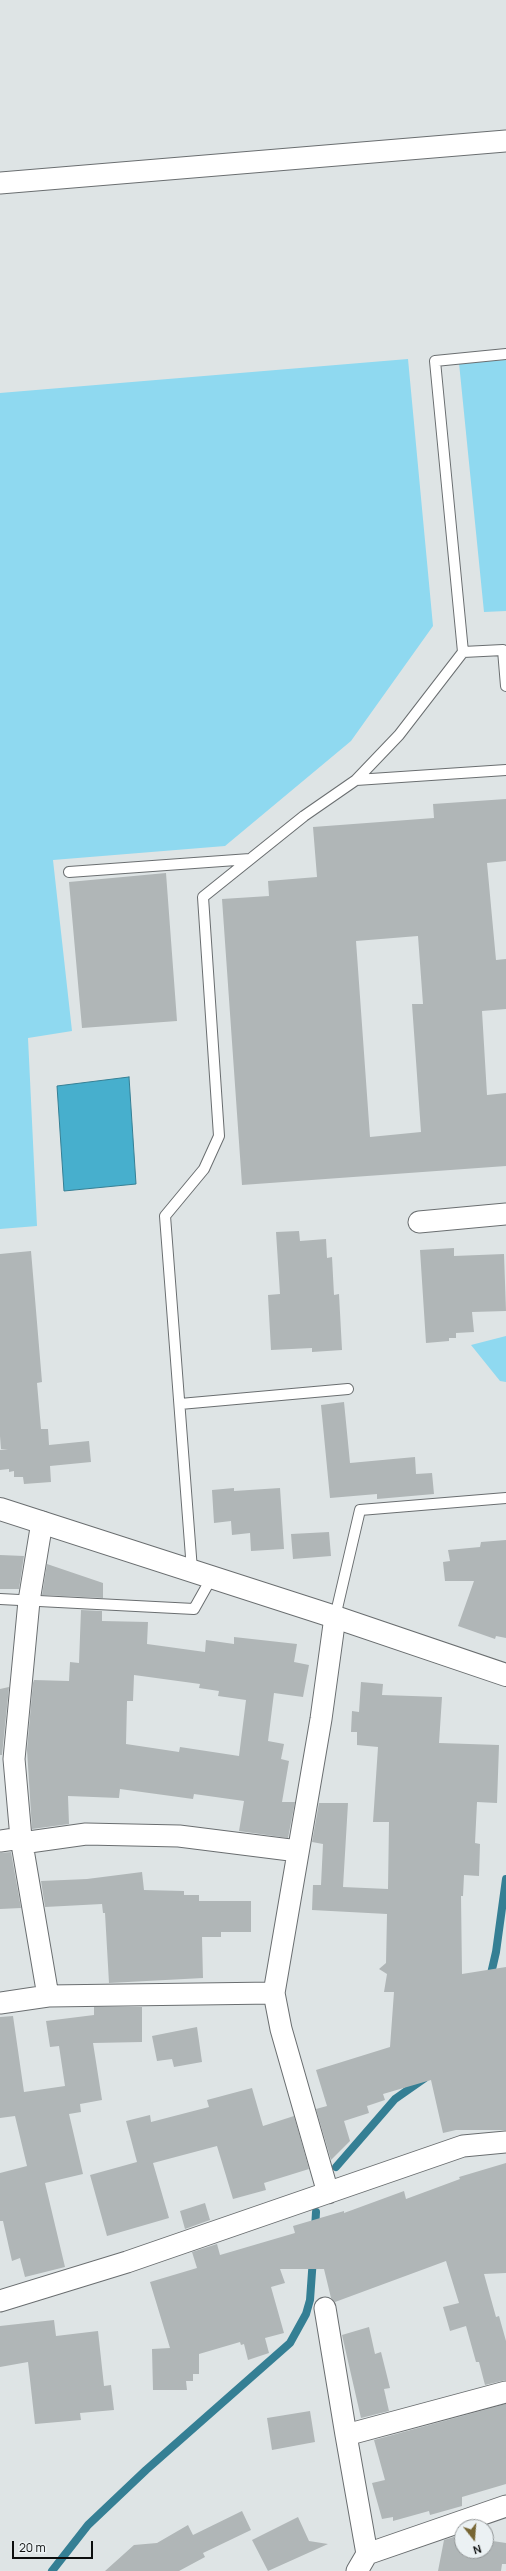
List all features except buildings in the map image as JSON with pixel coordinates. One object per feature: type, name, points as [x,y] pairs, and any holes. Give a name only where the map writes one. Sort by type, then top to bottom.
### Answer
[{"type":"street","points":[[0,184],[506,141]]},
{"type":"street","points":[[419,1222],[506,1214]]},
{"type":"street","points":[[0,1509],[336,1617],[506,1675]]},
{"type":"street","points":[[42,1522],[29,1601],[14,1759],[22,1841],[48,1996]]},
{"type":"street","points":[[328,2193],[281,2029],[274,1993],[321,1719],[336,1617]]},
{"type":"street","points":[[0,1841],[22,1841],[86,1834],[179,1836],[298,1851]]},
{"type":"street","points":[[0,2003],[48,1996],[274,1993]]},
{"type":"street","points":[[0,2301],[127,2262],[463,2146],[506,2142]]},
{"type":"street","points":[[325,2308],[346,2435],[362,2562],[506,2506]]},
{"type":"street","points":[[346,2435],[506,2392]]},
{"type":"lane","points":[[0,1599],[194,1609],[202,1574],[180,1404],[165,1216],[204,1169],[219,1136],[203,896],[304,816],[356,780],[399,735],[463,652],[435,361],[506,354]]},
{"type":"lane","points":[[463,652],[503,650],[506,686]]},
{"type":"lane","points":[[356,780],[506,770]]},
{"type":"lane","points":[[69,872],[250,859]]},
{"type":"lane","points":[[180,1404],[348,1389]]},
{"type":"lane","points":[[336,1617],[360,1510],[506,1498]]},
{"type":"shaded area","points":[[408,359],[433,626],[351,741],[225,846],[53,860],[72,1031],[28,1038],[37,1226],[0,1229],[0,393]]},
{"type":"shaded area","points":[[506,360],[506,611],[484,612],[459,363]]},
{"type":"shaded area","points":[[129,1077],[136,1184],[64,1191],[57,1086]]},
{"type":"shaded area","points":[[506,1336],[506,1382],[500,1381],[471,1345]]},
{"type":"waterway","points":[[490,1978],[496,1952],[506,1879]]},
{"type":"waterway","points":[[336,2167],[395,2099],[425,2078]]},
{"type":"waterway","points":[[315,2229],[316,2212]]},
{"type":"waterway","points":[[52,2571],[88,2525],[146,2470],[290,2343],[306,2314],[310,2300],[313,2258]]}]
